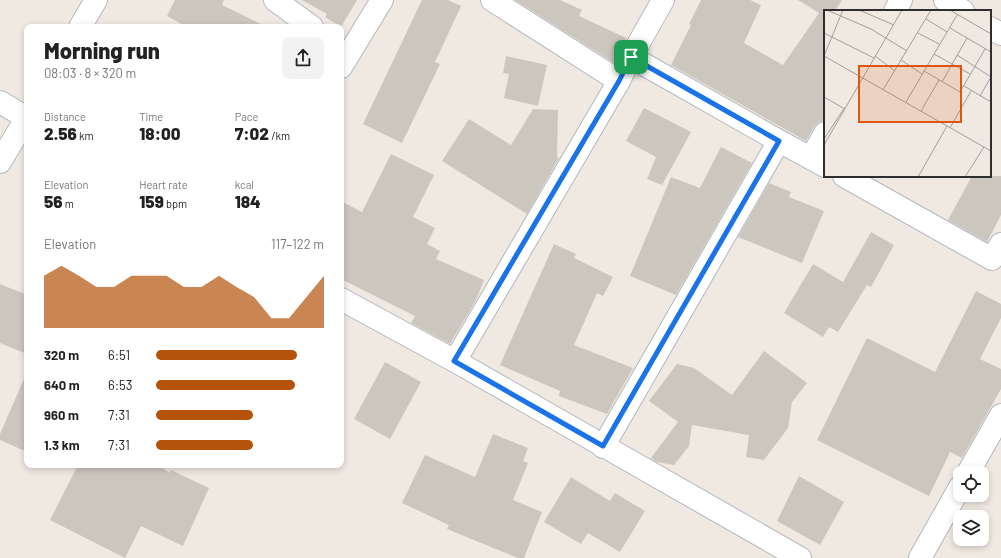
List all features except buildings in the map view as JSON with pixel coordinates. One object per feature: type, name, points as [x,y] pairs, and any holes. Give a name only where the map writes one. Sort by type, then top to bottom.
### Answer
[{"type":"street","points":[[82,24],[96,0]]},
{"type":"street","points":[[275,0],[308,24]]},
{"type":"street","points":[[344,56],[382,0]]},
{"type":"street","points":[[492,0],[619,81]]},
{"type":"street","points":[[454,361],[619,81],[663,0]]},
{"type":"street","points":[[896,10],[901,0]]},
{"type":"street","points":[[944,0],[961,10]]},
{"type":"street","points":[[991,29],[1001,34]]},
{"type":"street","points":[[631,57],[818,162],[824,138]]},
{"type":"street","points":[[0,102],[24,116]]},
{"type":"street","points":[[0,162],[24,123]]},
{"type":"street","points":[[603,446],[779,141]]},
{"type":"street","points":[[846,177],[998,256]]},
{"type":"street","points":[[344,301],[454,361],[800,558]]},
{"type":"street","points":[[972,466],[1001,415]]},
{"type":"street","points":[[920,558],[953,499]]},
{"type":"route","points":[[631,57],[779,141],[603,446],[454,361],[619,81],[631,57]]}]
